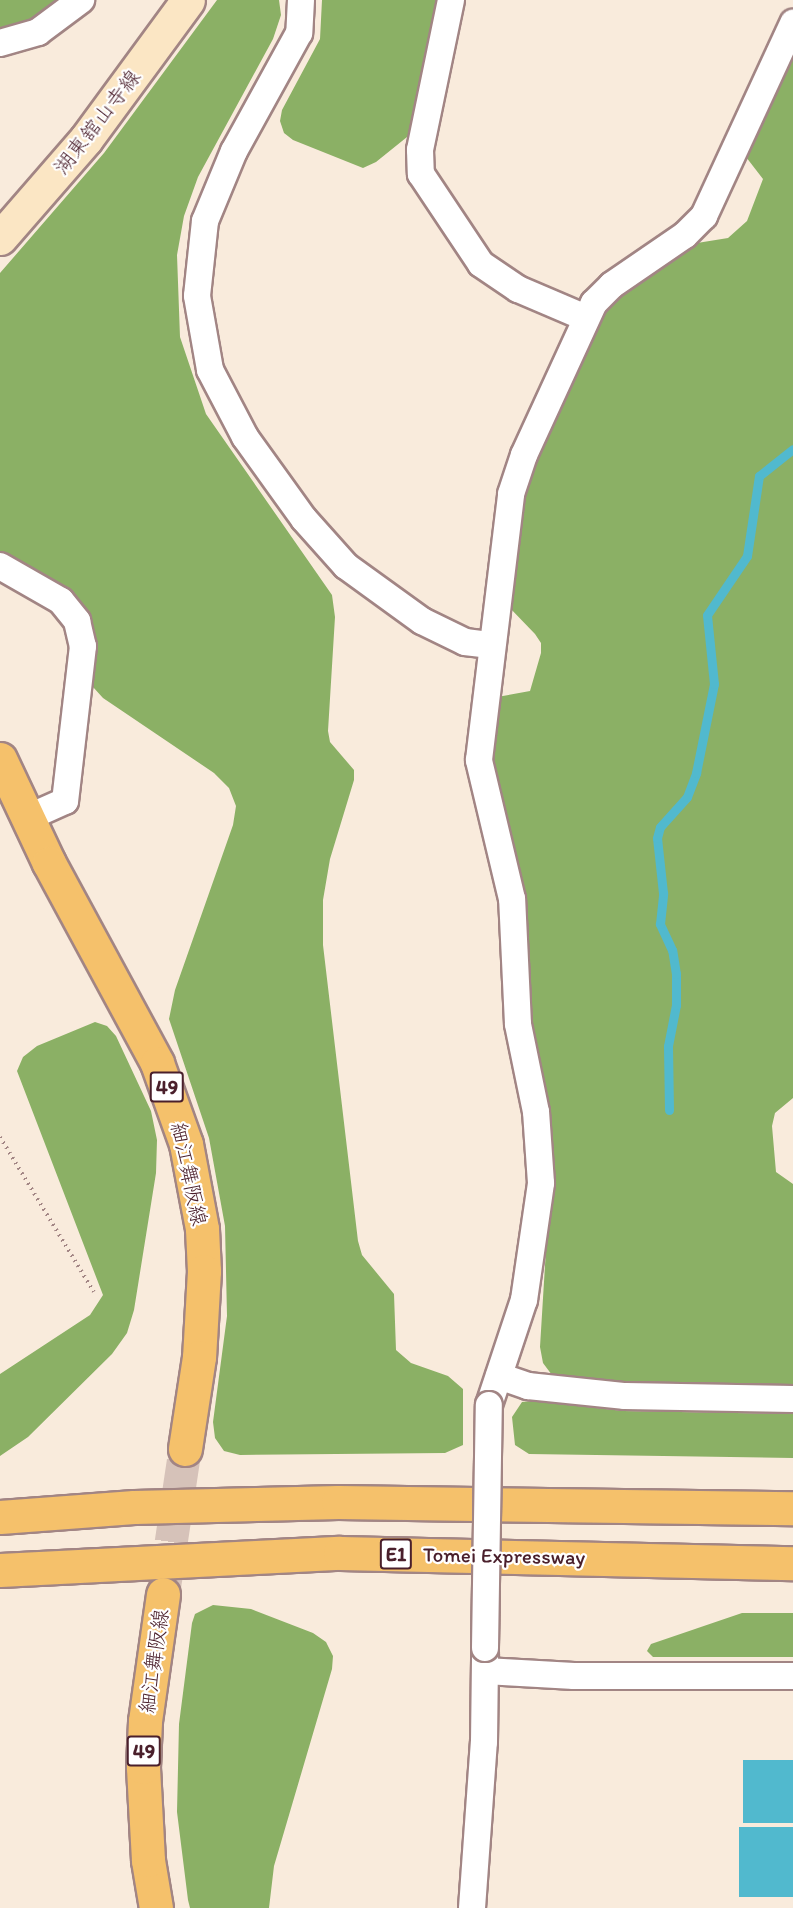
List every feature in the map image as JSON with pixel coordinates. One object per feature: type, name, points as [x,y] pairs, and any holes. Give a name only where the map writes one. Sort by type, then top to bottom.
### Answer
[{"type":"main road","name":"湖東舘山寺線","points":[[0,238],[86,139],[188,0]]},
{"type":"main road","name":"細江舞阪線","points":[[0,759],[27,818],[157,1063],[186,1144],[200,1218],[204,1271],[199,1357],[185,1449]]},
{"type":"main road","points":[[0,1517],[134,1507],[338,1502],[793,1508]]},
{"type":"main road","name":"Tomei Expressway","points":[[0,1570],[340,1553],[793,1563]]},
{"type":"main road","name":"細江舞阪線","points":[[156,1908],[148,1860],[143,1767],[145,1721],[163,1594]]},
{"type":"street","points":[[0,43],[38,32],[81,0]]},
{"type":"street","points":[[301,0],[302,16],[296,41],[234,151],[205,221],[197,296],[210,370],[244,437],[304,519],[346,566],[422,621],[465,642],[491,645]]},
{"type":"street","points":[[451,0],[420,150],[421,174],[481,264],[518,289],[586,318]]},
{"type":"street","points":[[472,1908],[484,1742],[489,1405],[526,1289],[541,1183],[536,1112],[518,1024],[512,900],[479,760],[507,514],[516,474],[586,318],[602,293],[685,235],[704,216],[793,23]]},
{"type":"street","points":[[0,566],[61,601],[77,621],[83,646],[65,801],[27,818]]},
{"type":"street","points":[[499,1376],[528,1386],[625,1396],[793,1399]]},
{"type":"street","points":[[485,1660],[574,1676],[793,1676]]},
{"type":"path","points":[[0,1137],[12,1163],[94,1292]]},
{"type":"green space","points":[[0,0],[69,0],[53,13],[0,33]]},
{"type":"green space","points":[[217,0],[279,0],[281,15],[273,39],[198,177],[184,216],[177,255],[180,337],[206,414],[332,595],[335,617],[328,731],[330,742],[354,770],[354,780],[330,859],[323,900],[323,945],[358,1241],[362,1255],[394,1294],[396,1350],[411,1363],[448,1376],[463,1389],[463,1445],[445,1453],[240,1455],[224,1451],[215,1438],[213,1422],[227,1316],[225,1226],[209,1138],[169,1019],[175,990],[233,825],[236,806],[229,788],[214,773],[103,698],[93,687],[93,646],[0,555],[0,273],[104,153]]},
{"type":"green space","points":[[322,0],[442,0],[412,133],[376,162],[363,168],[293,140],[284,133],[280,121],[282,110],[320,39]]},
{"type":"green space","points":[[793,47],[793,1098],[775,1113],[772,1126],[776,1172],[793,1184],[793,1390],[626,1387],[566,1381],[552,1375],[543,1363],[540,1347],[550,1184],[489,760],[497,697],[530,691],[541,653],[541,643],[535,634],[508,606],[520,496],[601,308],[691,244],[728,238],[747,221],[763,179],[746,157],[747,147]]},
{"type":"green space","points":[[95,1022],[107,1026],[116,1036],[151,1111],[157,1140],[156,1173],[134,1310],[127,1333],[112,1354],[28,1437],[0,1456],[0,1374],[90,1315],[103,1295],[17,1071],[23,1057],[37,1046]]},
{"type":"green space","points":[[522,1402],[624,1411],[793,1414],[793,1458],[529,1454],[515,1445],[512,1417]]},
{"type":"green space","points":[[213,1605],[251,1609],[313,1633],[326,1642],[333,1656],[332,1669],[274,1866],[269,1908],[190,1908],[188,1900],[177,1812],[179,1724],[192,1623],[195,1614]]},
{"type":"green space","points":[[742,1613],[793,1613],[793,1657],[653,1657],[647,1651],[651,1644]]},
{"type":"water","points":[[743,1760],[793,1760],[793,1823],[743,1823]]},
{"type":"water","points":[[739,1827],[793,1827],[793,1897],[739,1897]]},
{"type":"waterway","points":[[669,1110],[668,1046],[676,1005],[676,974],[672,950],[660,924],[663,893],[657,838],[660,827],[687,797],[696,773],[714,684],[707,615],[747,556],[759,476],[793,449]]},
{"type":"tunnel","points":[[164,1590],[185,1449]]}]
